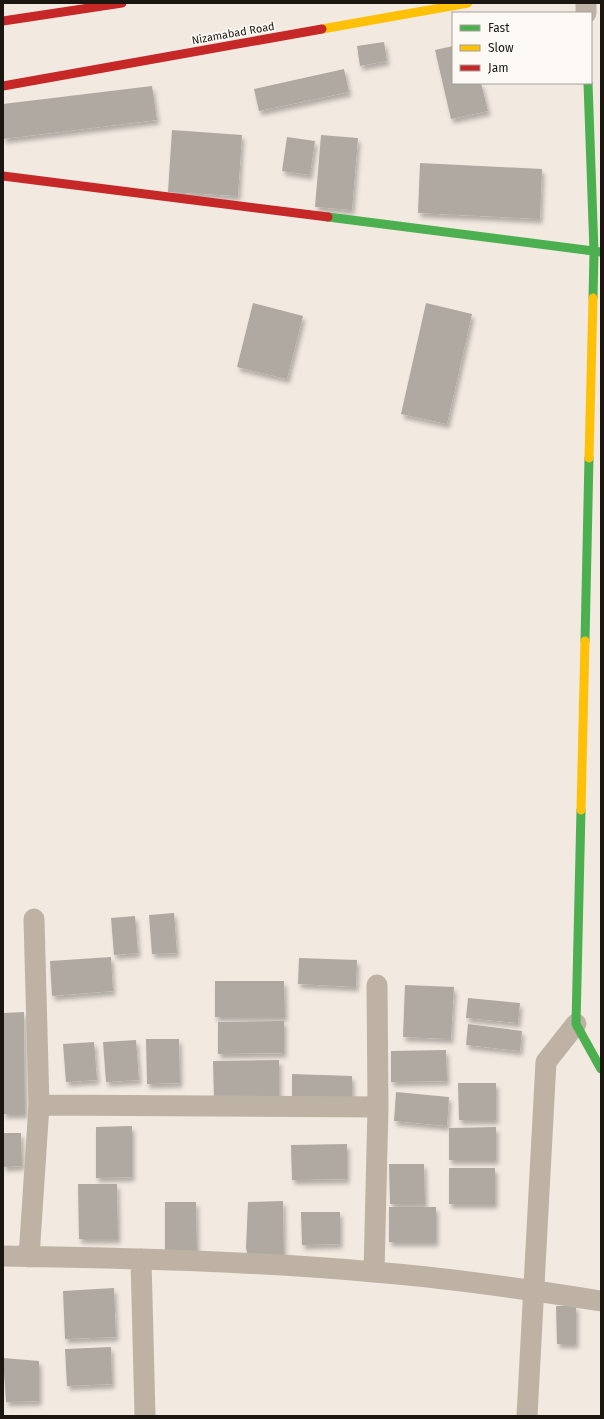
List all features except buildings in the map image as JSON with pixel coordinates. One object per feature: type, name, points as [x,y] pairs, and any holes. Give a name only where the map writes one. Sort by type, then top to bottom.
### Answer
[{"type":"main road","points":[[3,21],[122,3]]},
{"type":"main road","name":"Nizamabad Road","points":[[3,86],[468,3]]},
{"type":"main road","points":[[588,84],[597,252],[576,1024],[601,1069]]},
{"type":"main road","points":[[3,176],[597,252]]},
{"type":"street","points":[[29,1257],[39,1105],[34,919]]},
{"type":"street","points":[[374,1272],[378,1106],[377,985]]},
{"type":"street","points":[[527,1416],[546,1062],[576,1024]]},
{"type":"street","points":[[39,1105],[378,1106]]},
{"type":"street","points":[[3,1256],[141,1259],[374,1272],[533,1290],[601,1301]]},
{"type":"street","points":[[141,1259],[145,1416]]},
{"type":"traffic: fast","points":[[588,84],[594,252],[593,298]]},
{"type":"traffic: fast","points":[[328,217],[601,252]]},
{"type":"traffic: fast","points":[[585,641],[589,458]]},
{"type":"traffic: fast","points":[[581,810],[576,1024],[601,1069]]},
{"type":"traffic: slow","points":[[322,29],[468,3]]},
{"type":"traffic: slow","points":[[589,458],[593,298]]},
{"type":"traffic: slow","points":[[581,810],[585,641]]},
{"type":"traffic: jam","points":[[3,21],[122,3]]},
{"type":"traffic: jam","points":[[3,86],[322,29]]},
{"type":"traffic: jam","points":[[3,176],[328,217]]}]
